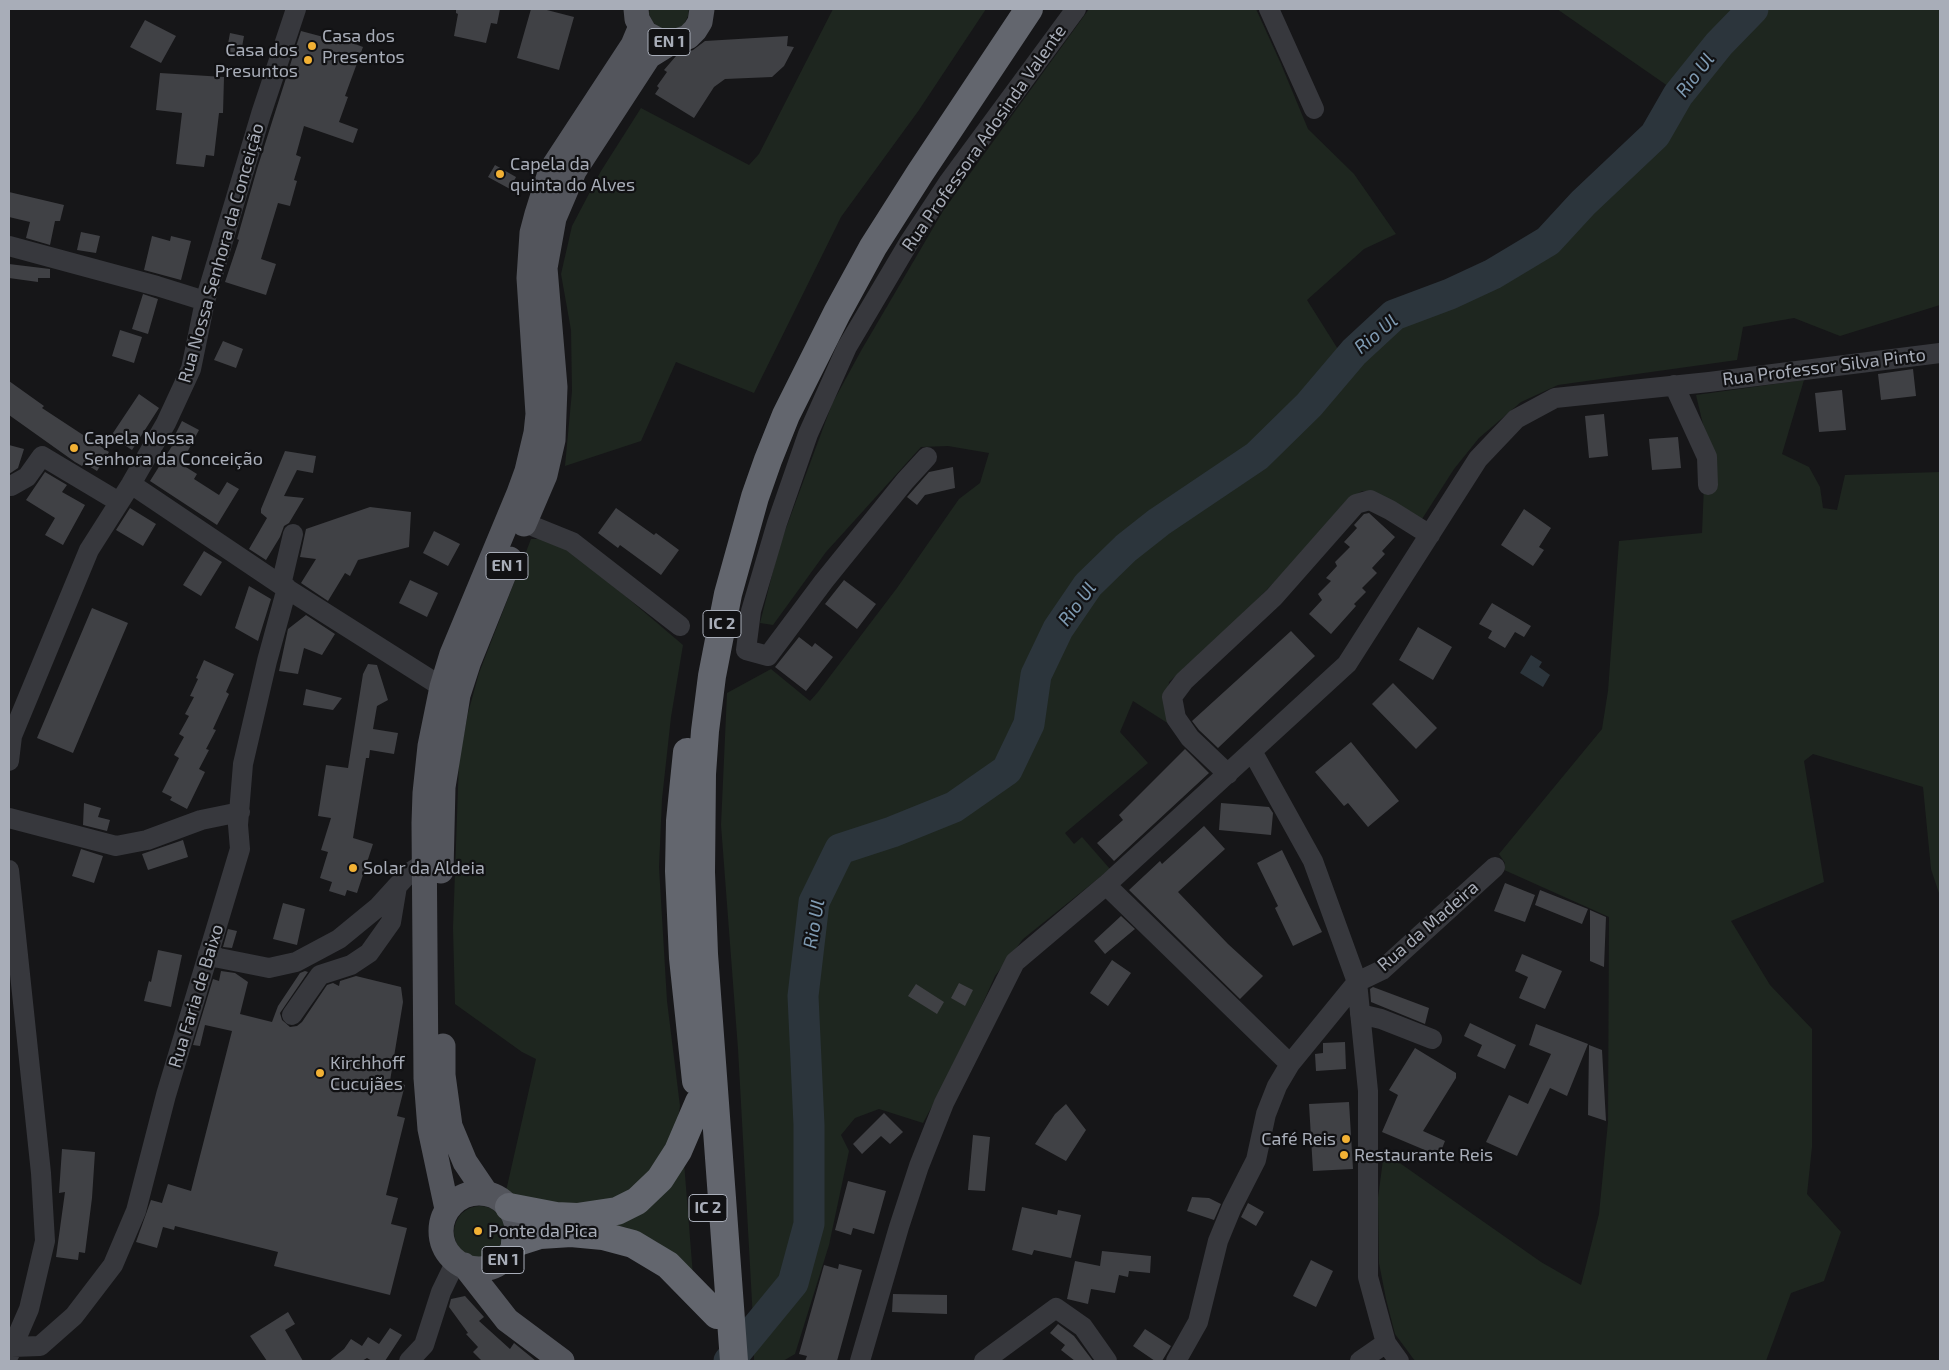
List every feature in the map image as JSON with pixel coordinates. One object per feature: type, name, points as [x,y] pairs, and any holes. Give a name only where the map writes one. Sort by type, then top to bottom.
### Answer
[{"type":"highway","name":"IC 2","points":[[734,1361],[724,1314],[683,958],[679,871],[680,821],[685,763],[701,668],[726,556],[747,479],[790,371],[827,295],[858,238],[1011,9]]},
{"type":"highway","name":"IC 2","points":[[720,1361],[724,1314],[704,954],[701,872],[702,774],[712,676],[728,594],[755,497],[768,460],[786,415],[837,313],[873,246],[1029,9]]},
{"type":"highway","points":[[498,1200],[556,1216],[577,1217],[618,1212],[636,1201],[660,1179],[678,1151],[699,1102]]},
{"type":"highway","points":[[508,1252],[540,1235],[571,1233],[603,1236],[633,1244],[668,1265],[724,1314]]},
{"type":"main road","name":"EN 1","points":[[562,1361],[507,1320],[460,1263],[449,1254],[441,1237],[441,1227],[447,1209],[430,1130],[426,1078],[433,858],[458,695],[469,660],[545,475],[553,440],[555,387],[546,268],[554,218],[574,171],[649,56],[670,43],[688,37],[700,22],[702,9]]},
{"type":"main road","name":"EN 1","points":[[638,18],[651,38],[670,43]]},
{"type":"main road","name":"EN 1","points":[[496,1308],[508,1252],[517,1231],[516,1225],[498,1200],[465,1162],[450,1126],[443,1075],[433,858],[425,793],[430,746],[442,687],[452,654],[519,493],[527,471],[536,433],[538,414],[530,268],[532,233],[539,205],[555,164],[633,45],[638,18]]},
{"type":"main road","points":[[447,1209],[464,1195],[475,1193],[498,1200]]},
{"type":"main road","name":"EN 1","points":[[460,1263],[473,1268],[483,1268],[508,1252]]},
{"type":"street","name":"Rua Nossa Senhora da Conceição","points":[[9,761],[12,736],[89,550],[131,484],[166,423],[192,369],[205,302],[296,9]]},
{"type":"street","name":"Rua Professora Adosinda Valente","points":[[927,457],[905,481],[824,581],[768,656],[746,650],[751,612],[777,523],[808,434],[847,347],[908,244],[948,183],[1076,9]]},
{"type":"street","points":[[1269,9],[1314,109]]},
{"type":"street","points":[[9,246],[157,286],[205,302]]},
{"type":"street","name":"Rua Professor Silva Pinto","points":[[860,1361],[919,1166],[944,1103],[1015,962],[1106,885],[1347,664],[1478,459],[1516,419],[1555,398],[1709,382],[1940,353]]},
{"type":"street","points":[[1674,385],[1707,456],[1708,485]]},
{"type":"street","points":[[9,486],[27,477],[42,456],[119,502]]},
{"type":"street","points":[[131,484],[284,586],[442,687]]},
{"type":"street","points":[[1228,774],[1190,738],[1176,718],[1172,697],[1184,681],[1274,597],[1356,504],[1370,500],[1430,535]]},
{"type":"street","points":[[525,523],[572,542],[680,626]]},
{"type":"street","name":"Rua Faria de Baixo","points":[[10,1351],[40,1346],[74,1316],[113,1265],[136,1211],[166,1095],[240,848],[243,764],[284,586],[293,534]]},
{"type":"street","points":[[1252,751],[1313,861],[1357,982],[1368,1091],[1368,1277],[1386,1343],[1399,1361]]},
{"type":"street","points":[[9,818],[116,846],[147,840],[201,820],[240,812]]},
{"type":"street","points":[[208,954],[269,968],[296,962],[338,940],[378,907],[409,873],[433,858]]},
{"type":"street","name":"Rua da Madeira","points":[[1357,982],[1382,970],[1495,867]]},
{"type":"street","points":[[9,870],[41,1173],[45,1242],[29,1309],[10,1351]]},
{"type":"street","points":[[1106,885],[1290,1064]]},
{"type":"street","points":[[292,1015],[320,975],[351,965],[369,953],[391,922],[397,886]]},
{"type":"street","points":[[1176,1361],[1198,1322],[1218,1241],[1232,1207],[1256,1160],[1266,1114],[1276,1086],[1290,1064],[1357,982]]},
{"type":"street","points":[[1360,1014],[1381,1019],[1432,1039]]},
{"type":"street","points":[[408,1361],[424,1345],[441,1292],[460,1263]]},
{"type":"street","points":[[984,1361],[1056,1308],[1083,1327],[1107,1361]]},
{"type":"street","points":[[1360,1361],[1386,1343]]},
{"type":"shaded area","points":[[650,9],[689,9],[684,24],[677,29],[668,30],[659,28],[653,22],[649,14]]},
{"type":"shaded area","points":[[833,9],[986,9],[919,110],[841,217],[754,393],[676,362],[641,441],[565,466],[572,391],[571,330],[561,274],[572,226],[601,171],[641,108],[749,165],[759,154]]},
{"type":"shaded area","points":[[1089,9],[1256,9],[1308,129],[1354,174],[1396,234],[1364,249],[1307,300],[1341,354],[1306,396],[1250,450],[1180,497],[1132,534],[1086,574],[1047,630],[1028,669],[1021,722],[991,770],[942,802],[837,840],[807,901],[799,965],[802,1146],[799,1239],[785,1282],[753,1320],[738,1049],[721,825],[727,693],[771,669],[810,701],[897,588],[959,499],[980,483],[989,453],[948,446],[921,447],[826,552],[773,625],[760,623],[779,547],[832,404],[943,211]]},
{"type":"shaded area","points":[[1557,9],[1940,9],[1940,305],[1840,336],[1794,318],[1743,327],[1737,360],[1558,385],[1521,402],[1479,438],[1454,469],[1422,519],[1375,493],[1362,491],[1346,501],[1301,555],[1249,608],[1169,682],[1166,706],[1169,724],[1133,701],[1120,732],[1148,763],[1065,833],[1074,844],[1082,837],[1110,869],[1023,939],[995,976],[959,1056],[923,1123],[879,1109],[855,1118],[841,1135],[849,1151],[829,1245],[795,1354],[783,1361],[754,1361],[754,1342],[782,1307],[796,1283],[811,1229],[814,1181],[811,969],[817,920],[826,890],[843,858],[859,847],[906,835],[951,814],[990,790],[1010,773],[1036,716],[1043,673],[1087,594],[1126,555],[1284,441],[1316,408],[1358,355],[1397,320],[1486,285],[1542,252],[1606,194],[1688,100]]},
{"type":"shaded area","points":[[1804,380],[1782,454],[1809,467],[1820,487],[1823,508],[1837,510],[1845,475],[1940,472],[1940,896],[1931,869],[1923,787],[1813,754],[1804,761],[1824,882],[1731,921],[1770,985],[1812,1029],[1812,1147],[1807,1194],[1841,1232],[1824,1281],[1791,1293],[1766,1361],[1415,1361],[1395,1334],[1379,1263],[1378,1198],[1384,1152],[1541,1262],[1581,1285],[1599,1214],[1608,1122],[1609,917],[1502,869],[1505,863],[1499,854],[1602,729],[1608,691],[1619,541],[1702,533],[1706,437],[1696,395]]},
{"type":"shaded area","points":[[531,539],[551,539],[583,560],[683,645],[671,717],[662,799],[659,867],[667,1001],[680,1106],[676,1131],[663,1160],[617,1202],[538,1205],[506,1191],[536,1059],[522,1052],[455,1004],[453,928],[459,760],[468,713],[479,673]]},
{"type":"shaded area","points":[[1531,655],[1542,662],[1539,667],[1550,675],[1543,687],[1520,673]]},
{"type":"shaded area","points":[[684,1162],[693,1276],[657,1242],[625,1227],[607,1225]]},
{"type":"shaded area","points":[[480,1206],[494,1210],[502,1218],[506,1232],[502,1246],[494,1254],[480,1258],[466,1254],[458,1246],[454,1232],[458,1218],[466,1210]]},
{"type":"building","points":[[456,9],[500,9],[497,24],[491,23],[486,43],[454,36],[458,14]]},
{"type":"building","points":[[531,9],[543,9],[574,17],[559,70],[517,58]]},
{"type":"building","points":[[145,20],[176,36],[161,63],[130,47]]},
{"type":"building","points":[[301,31],[346,43],[347,41],[363,47],[345,96],[348,97],[339,122],[358,129],[353,143],[304,126],[296,155],[301,157],[294,180],[297,181],[290,206],[278,203],[261,259],[276,264],[266,295],[225,282],[239,240],[237,239],[257,169]]},
{"type":"building","points":[[230,33],[244,36],[240,58],[226,55]]},
{"type":"building","points":[[788,36],[787,46],[794,47],[784,66],[772,77],[725,79],[714,87],[694,118],[655,94],[659,88],[657,86],[667,72],[664,70],[676,56],[693,50],[705,41]]},
{"type":"building","points":[[160,73],[224,77],[223,113],[219,113],[214,156],[206,155],[204,167],[176,164],[182,113],[156,110]]},
{"type":"building","name":"Capela da quinta do Alves","points":[[495,165],[516,177],[510,189],[488,177]]},
{"type":"building","points":[[9,192],[64,205],[60,221],[55,221],[50,245],[26,238],[30,222],[9,217]]},
{"type":"building","points":[[81,232],[100,236],[96,253],[77,250]]},
{"type":"building","points":[[152,236],[170,241],[171,236],[191,241],[181,280],[144,270]]},
{"type":"building","points":[[9,264],[50,269],[50,278],[38,278],[38,282],[9,278]]},
{"type":"building","points":[[143,294],[158,299],[148,334],[132,329]]},
{"type":"building","points":[[120,330],[142,337],[134,363],[112,356]]},
{"type":"building","points":[[223,341],[243,349],[236,368],[214,360]]},
{"type":"building","points":[[1913,369],[1916,396],[1881,400],[1878,374]]},
{"type":"building","points":[[9,381],[44,406],[42,408],[109,452],[97,471],[84,463],[82,466],[75,462],[9,415]]},
{"type":"building","points":[[1842,390],[1846,430],[1819,432],[1815,393]]},
{"type":"building","points":[[139,394],[159,408],[132,450],[111,436]]},
{"type":"building","points":[[1604,414],[1608,456],[1589,458],[1585,416]]},
{"type":"building","points":[[182,421],[199,430],[181,464],[197,474],[194,479],[219,495],[227,482],[239,489],[217,525],[150,481],[172,446],[170,445]]},
{"type":"building","points":[[1678,437],[1681,468],[1652,470],[1649,439]]},
{"type":"building","points":[[9,445],[24,449],[18,468],[9,474]]},
{"type":"building","points":[[285,451],[316,456],[313,473],[297,470],[284,496],[304,498],[289,523],[284,526],[280,537],[266,560],[249,549],[267,518],[261,513],[261,509]]},
{"type":"building","points":[[953,467],[955,488],[925,495],[917,505],[907,497],[929,472]]},
{"type":"building","points":[[45,472],[67,485],[62,492],[85,505],[63,545],[45,535],[55,518],[26,500]]},
{"type":"building","points":[[370,507],[411,512],[409,547],[358,560],[350,576],[345,573],[328,601],[301,583],[316,559],[300,557],[306,529]]},
{"type":"building","points":[[130,508],[156,524],[143,546],[116,530]]},
{"type":"building","points":[[616,508],[679,550],[661,575],[620,545],[618,548],[598,533]]},
{"type":"building","points":[[1524,509],[1551,528],[1539,547],[1544,550],[1533,566],[1501,545]]},
{"type":"building","points":[[1369,513],[1395,537],[1382,551],[1385,554],[1372,568],[1377,573],[1362,588],[1366,592],[1354,604],[1356,606],[1331,634],[1309,614],[1322,600],[1318,594],[1331,581],[1326,578],[1337,566],[1335,562],[1350,547],[1344,542],[1357,528],[1354,525],[1364,514]]},
{"type":"building","points":[[434,531],[460,544],[448,566],[423,553]]},
{"type":"building","points":[[204,551],[222,562],[201,596],[183,585]]},
{"type":"building","points":[[410,580],[438,593],[427,617],[399,603]]},
{"type":"building","points":[[844,580],[876,604],[857,629],[825,604]]},
{"type":"building","points":[[249,586],[271,599],[258,641],[235,628]]},
{"type":"building","points":[[1492,603],[1531,626],[1524,637],[1515,632],[1505,648],[1488,638],[1492,631],[1479,624]]},
{"type":"building","points":[[92,608],[128,623],[73,753],[37,738]]},
{"type":"building","points":[[306,615],[335,634],[322,655],[304,648],[298,674],[279,671],[288,629]]},
{"type":"building","points":[[1418,627],[1452,647],[1433,680],[1399,660]]},
{"type":"building","points":[[1291,631],[1315,656],[1218,748],[1192,721]]},
{"type":"building","points":[[799,637],[812,647],[815,643],[833,657],[806,691],[775,667]]},
{"type":"building","points":[[204,660],[234,674],[226,692],[229,694],[213,729],[216,730],[206,749],[209,750],[199,769],[205,772],[187,809],[170,800],[172,797],[162,792],[179,758],[174,755],[184,737],[179,734],[189,716],[185,714],[194,697],[190,696]]},
{"type":"building","points":[[368,664],[377,665],[388,700],[377,706],[373,729],[398,733],[394,754],[370,750],[369,758],[366,758],[353,838],[373,844],[357,893],[347,890],[345,896],[329,891],[332,882],[320,878],[328,852],[321,850],[331,818],[318,816],[326,765],[348,768],[363,674]]},
{"type":"building","points":[[1393,683],[1437,728],[1416,749],[1372,704]]},
{"type":"building","points":[[306,689],[342,698],[333,710],[303,705]]},
{"type":"building","points":[[1351,742],[1399,801],[1368,827],[1348,803],[1344,806],[1315,772]]},
{"type":"building","points":[[1185,749],[1209,773],[1114,861],[1097,843],[1123,820],[1119,815]]},
{"type":"building","points":[[84,803],[101,808],[98,817],[110,820],[107,831],[83,825]]},
{"type":"building","points":[[1221,803],[1269,807],[1273,813],[1271,835],[1219,830]]},
{"type":"building","points":[[1204,826],[1225,849],[1178,892],[1228,944],[1263,976],[1240,999],[1129,890],[1160,861],[1162,864]]},
{"type":"building","points":[[183,840],[188,857],[148,870],[142,854]]},
{"type":"building","points":[[81,849],[103,856],[94,883],[72,876]]},
{"type":"building","points":[[1282,850],[1322,932],[1293,946],[1275,908],[1278,906],[1257,863]]},
{"type":"building","points":[[1505,883],[1535,895],[1525,922],[1494,911]]},
{"type":"building","points":[[1540,890],[1588,909],[1582,924],[1535,905]]},
{"type":"building","points":[[283,903],[305,909],[297,945],[273,939]]},
{"type":"building","points":[[1590,910],[1606,917],[1604,967],[1590,961]]},
{"type":"building","points":[[1121,916],[1135,929],[1105,954],[1094,941]]},
{"type":"building","points":[[228,929],[237,931],[232,948],[223,947]]},
{"type":"building","points":[[158,950],[182,955],[171,1007],[144,1001],[149,981],[151,982]]},
{"type":"building","points":[[1522,954],[1562,971],[1545,1009],[1519,998],[1528,977],[1515,971]]},
{"type":"building","points":[[1112,960],[1131,973],[1108,1006],[1090,993]]},
{"type":"building","points":[[221,971],[235,973],[248,982],[240,1014],[272,1022],[278,1006],[300,973],[308,972],[280,1013],[282,1020],[290,1027],[297,1026],[302,1022],[327,985],[333,983],[339,986],[340,981],[356,976],[401,987],[403,1002],[390,1081],[405,1085],[397,1116],[405,1118],[386,1195],[398,1198],[391,1224],[407,1228],[390,1295],[274,1266],[278,1252],[175,1226],[174,1230],[163,1227],[157,1248],[136,1242],[151,1200],[162,1203],[168,1184],[191,1191],[232,1031],[205,1025],[200,1046],[193,1045],[213,979],[219,981]]},
{"type":"building","points":[[959,983],[973,990],[965,1006],[951,998]]},
{"type":"building","points":[[916,984],[944,1002],[937,1014],[908,996]]},
{"type":"building","points":[[1373,987],[1429,1008],[1425,1024],[1371,1002],[1370,989]]},
{"type":"building","points":[[1470,1023],[1516,1045],[1505,1069],[1477,1056],[1482,1045],[1464,1036]]},
{"type":"building","points":[[1536,1024],[1588,1044],[1567,1096],[1550,1088],[1517,1156],[1486,1142],[1509,1095],[1528,1104],[1551,1054],[1529,1045]]},
{"type":"building","points":[[1345,1042],[1346,1069],[1316,1071],[1315,1054],[1323,1053],[1323,1043]]},
{"type":"building","points":[[1589,1045],[1602,1050],[1606,1121],[1588,1115]]},
{"type":"building","points":[[1415,1048],[1456,1073],[1456,1078],[1423,1131],[1445,1141],[1439,1156],[1382,1132],[1398,1095],[1389,1090]]},
{"type":"building","points":[[1349,1102],[1353,1169],[1313,1171],[1309,1104]]},
{"type":"building","points":[[1066,1104],[1086,1130],[1066,1161],[1035,1144],[1055,1114]]},
{"type":"building","points":[[884,1113],[903,1132],[890,1144],[881,1136],[862,1154],[853,1144]]},
{"type":"building","points":[[973,1135],[990,1137],[985,1191],[968,1190]]},
{"type":"building","points":[[62,1149],[95,1152],[92,1198],[85,1253],[79,1252],[78,1260],[56,1257],[65,1192],[59,1193]]},
{"type":"building","points":[[848,1181],[886,1191],[874,1234],[853,1228],[851,1235],[835,1230]]},
{"type":"building","points":[[1192,1197],[1209,1198],[1221,1204],[1214,1220],[1187,1211]]},
{"type":"building","points":[[1248,1203],[1264,1212],[1256,1226],[1241,1217]]},
{"type":"building","points":[[1022,1207],[1057,1215],[1058,1210],[1081,1215],[1071,1258],[1034,1250],[1032,1255],[1012,1250]]},
{"type":"building","points":[[1102,1251],[1151,1256],[1150,1273],[1129,1271],[1128,1277],[1119,1275],[1115,1293],[1091,1289],[1088,1304],[1067,1299],[1075,1261],[1100,1266]]},
{"type":"building","points":[[1311,1260],[1333,1271],[1316,1307],[1293,1296]]},
{"type":"building","points":[[839,1264],[862,1270],[837,1361],[805,1361],[807,1356],[799,1354],[824,1265],[838,1269]]},
{"type":"building","points":[[893,1294],[947,1295],[947,1314],[892,1312]]},
{"type":"building","points":[[465,1296],[484,1317],[479,1321],[510,1349],[514,1343],[536,1361],[482,1361],[473,1352],[478,1347],[466,1334],[468,1333],[449,1307],[451,1299]]},
{"type":"building","points":[[288,1312],[295,1324],[285,1330],[303,1361],[267,1361],[250,1336]]},
{"type":"building","points":[[1058,1324],[1074,1336],[1093,1361],[1075,1361],[1061,1350],[1065,1345],[1050,1333]]},
{"type":"building","points":[[390,1328],[402,1335],[385,1361],[372,1361],[367,1358],[362,1361],[329,1361],[344,1349],[351,1339],[362,1346],[368,1337],[379,1344]]},
{"type":"building","points":[[1145,1329],[1171,1346],[1162,1361],[1155,1361],[1133,1346]]},
{"type":"waterway","name":"Rio Ul","points":[[729,1361],[793,1283],[809,1224],[809,1125],[803,996],[814,902],[840,849],[892,832],[954,807],[1007,770],[1029,724],[1036,675],[1058,629],[1088,585],[1126,548],[1159,522],[1257,456],[1309,405],[1354,352],[1394,315],[1450,294],[1493,274],[1548,241],[1583,203],[1655,135],[1678,95],[1719,44],[1753,9]]},
{"type":"place","name":"Casa dos Presentos","points":[[312,46]]},
{"type":"place","name":"Casa dos Presuntos","points":[[308,60]]},
{"type":"place","name":"Capela da quinta do Alves","points":[[500,174]]},
{"type":"place","name":"Capela Nossa Senhora da Conceição","points":[[74,448]]},
{"type":"place","name":"Solar da Aldeia","points":[[353,868]]},
{"type":"place","name":"Kirchhoff Cucujães","points":[[320,1073]]},
{"type":"place","name":"Café Reis","points":[[1346,1139]]},
{"type":"place","name":"Restaurante Reis","points":[[1344,1155]]},
{"type":"place","name":"Ponte da Pica","points":[[478,1231]]}]
